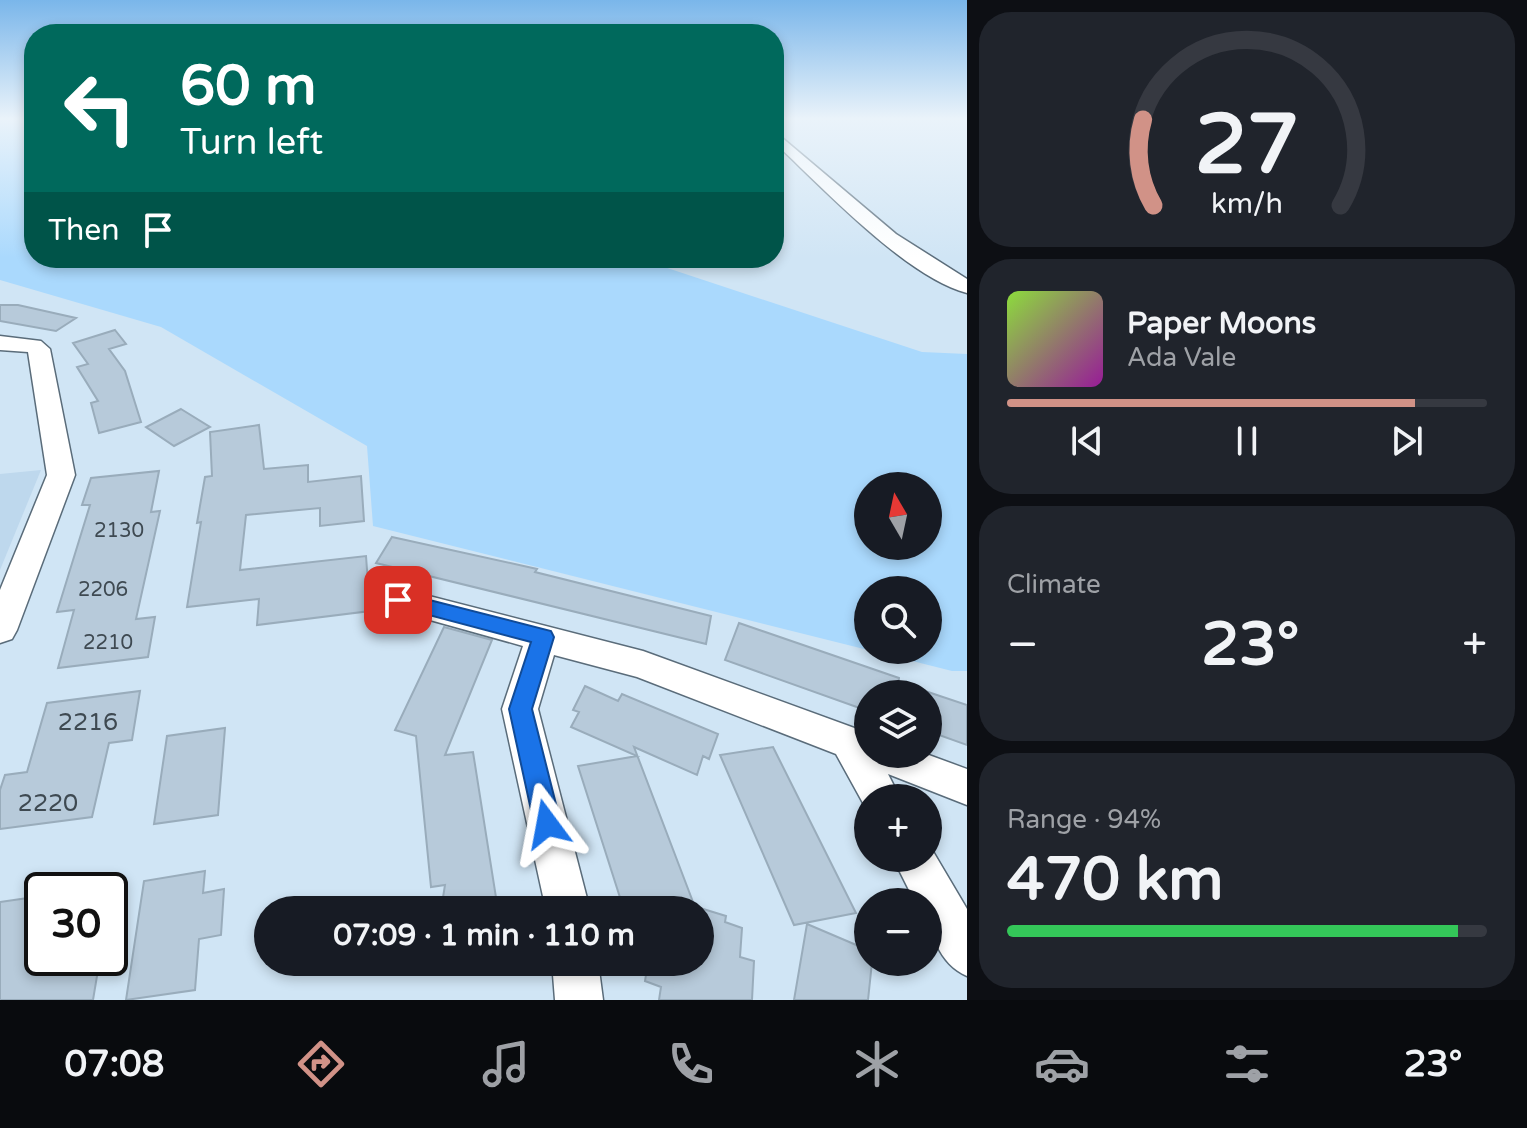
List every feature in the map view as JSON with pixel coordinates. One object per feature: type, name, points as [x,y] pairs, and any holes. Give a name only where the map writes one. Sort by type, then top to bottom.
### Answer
[{"type":"street","points":[[808,165],[907,251],[967,287]]},
{"type":"street","points":[[0,343],[39,349],[61,475],[0,630]]},
{"type":"street","points":[[398,600],[643,665],[854,744]]},
{"type":"street","points":[[543,637],[520,709],[565,896]]},
{"type":"street","points":[[916,768],[967,787]]},
{"type":"street","points":[[922,872],[967,953]]},
{"type":"street","points":[[576,976],[579,1000]]},
{"type":"shaded area","points":[[0,165],[24,165],[24,268],[667,268],[922,352],[967,354],[967,671],[952,671],[924,664],[942,664],[942,576],[854,576],[854,646],[373,526],[367,446],[161,327],[0,280]]},
{"type":"shaded area","points":[[41,470],[0,570],[0,474]]},
{"type":"building","points":[[0,305],[18,305],[76,318],[56,331],[0,321]]},
{"type":"building","points":[[115,330],[126,344],[109,349],[125,371],[141,422],[99,433],[91,403],[98,401],[77,367],[88,364],[73,343]]},
{"type":"building","points":[[181,409],[210,427],[174,446],[146,427]]},
{"type":"building","points":[[259,425],[264,469],[308,465],[308,482],[361,476],[364,521],[320,526],[320,508],[246,515],[240,570],[366,556],[370,611],[257,625],[259,599],[187,607],[205,477],[212,476],[210,432]]},
{"type":"building","points":[[159,471],[151,512],[160,511],[136,619],[155,617],[148,657],[58,668],[74,610],[57,612],[90,505],[82,505],[91,478]]},
{"type":"building","points":[[392,537],[537,569],[535,572],[711,616],[706,644],[376,563]]},
{"type":"building","points":[[739,623],[899,678],[854,680],[854,706],[725,660]]},
{"type":"building","points":[[444,627],[492,640],[445,755],[473,752],[496,896],[443,896],[445,885],[431,887],[416,736],[395,730]]},
{"type":"building","points":[[585,686],[618,701],[622,694],[718,734],[709,759],[703,756],[697,775],[634,747],[691,896],[620,896],[578,766],[637,756],[571,727],[579,712],[573,710]]},
{"type":"building","points":[[140,691],[132,740],[109,743],[92,817],[0,829],[0,790],[5,775],[27,772],[47,703]]},
{"type":"building","points":[[942,697],[967,705],[967,745],[942,736]]},
{"type":"building","points":[[225,728],[218,815],[154,824],[167,736]]},
{"type":"building","points":[[773,747],[854,913],[794,925],[720,755]]},
{"type":"building","points":[[205,871],[203,893],[224,889],[221,935],[199,939],[195,990],[126,1000],[144,881]]},
{"type":"building","points":[[24,899],[24,976],[97,976],[93,1000],[0,1000],[0,902]]},
{"type":"building","points":[[714,912],[726,916],[725,922],[742,928],[740,957],[754,961],[752,1000],[659,1000],[661,987],[645,981],[646,976],[714,976]]},
{"type":"building","points":[[807,924],[854,944],[854,976],[871,976],[868,1000],[794,1000]]},
{"type":"route","points":[[398,600],[543,637],[520,709],[547,824]]}]
